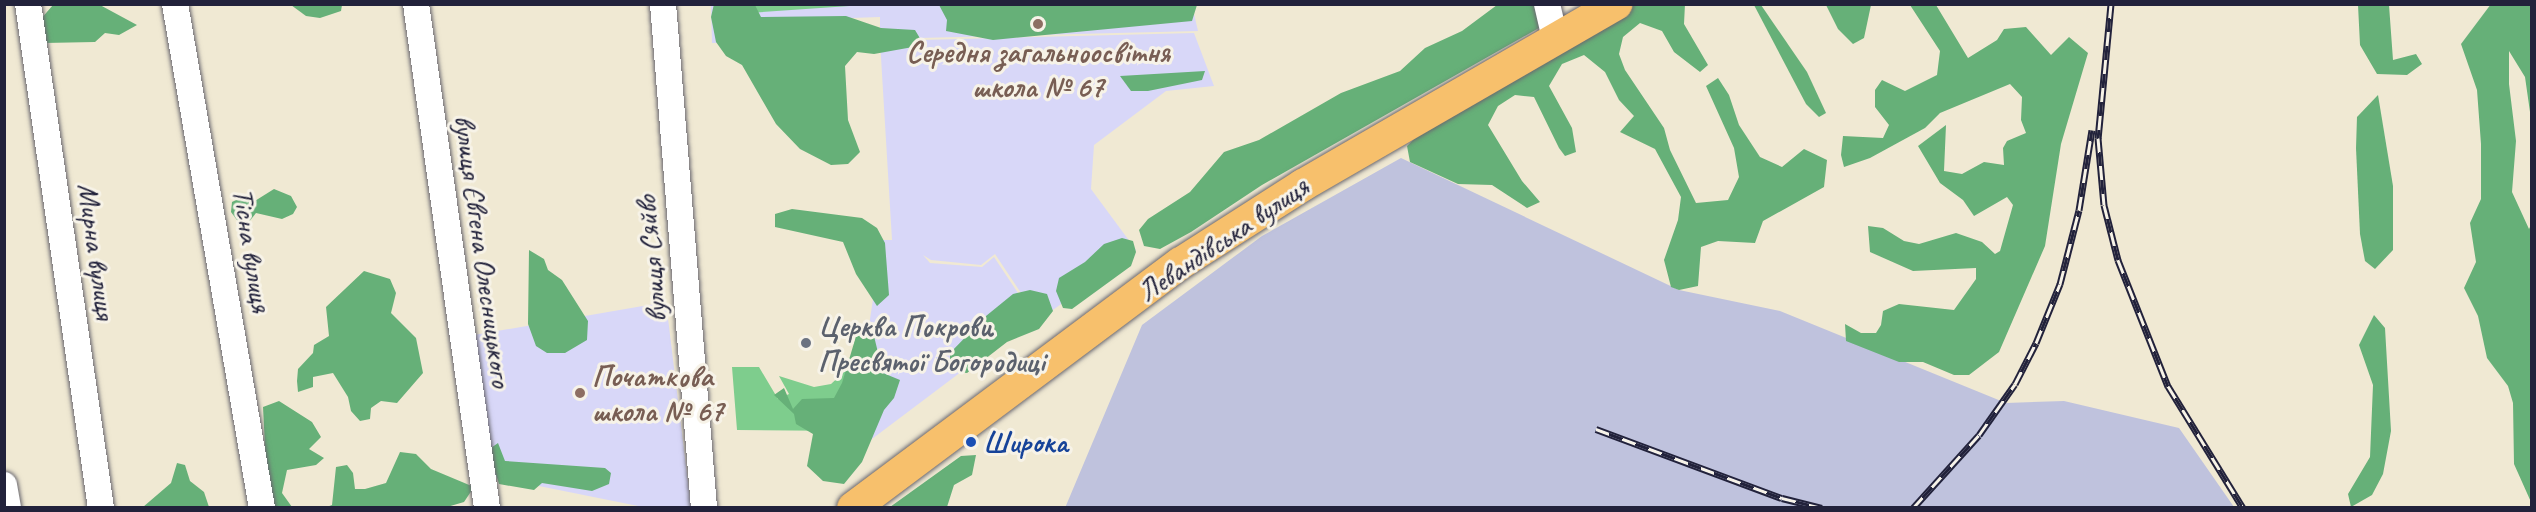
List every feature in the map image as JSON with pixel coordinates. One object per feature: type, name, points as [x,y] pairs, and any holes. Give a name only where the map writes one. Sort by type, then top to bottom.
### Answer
[{"type":"main road","name":"Левандівська вулиця","points":[[853,507],[1181,263],[1303,185],[1616,4]]},
{"type":"street","name":"Мирна вулиця","points":[[28,4],[101,507]]},
{"type":"street","name":"Тісна вулиця","points":[[175,4],[262,507]]},
{"type":"street","name":"вулиця Євгена Олесницького","points":[[416,4],[488,507]]},
{"type":"street","name":"вулиця Сяйво","points":[[663,4],[704,507]]},
{"type":"street","points":[[1547,4],[1555,39]]},
{"type":"street","points":[[4,485],[8,507]]},
{"type":"shaded area","name":"Середня загальноосвітня школа № 67","points":[[711,5],[1192,5],[1198,31],[880,39],[880,17],[851,18],[851,40],[712,43]]},
{"type":"shaded area","points":[[1194,33],[1214,86],[1166,91],[1094,145],[1091,189],[1136,250],[1039,320],[995,254],[981,265],[931,260],[923,255],[930,263],[982,267],[994,257],[1034,317],[860,448],[853,431],[882,240],[892,240],[880,41]]},
{"type":"shaded area","points":[[1401,158],[1679,290],[1780,311],[2006,403],[2064,401],[2179,428],[2234,507],[1065,508],[1142,325],[1262,236]]},
{"type":"shaded area","name":"Початкова школа № 67","points":[[666,302],[691,507],[643,507],[494,477],[474,335]]},
{"type":"green space","points":[[714,4],[755,5],[761,17],[846,16],[881,28],[915,30],[924,45],[874,54],[857,52],[845,66],[848,120],[860,152],[848,164],[831,165],[800,149],[776,124],[742,65],[726,56],[716,42],[711,17]]},
{"type":"green space","points":[[748,4],[864,5],[748,13]]},
{"type":"green space","points":[[1635,4],[1685,4],[1684,24],[1708,65],[1700,72],[1674,52],[1662,31],[1640,23],[1623,37],[1619,54],[1625,70],[1664,128],[1670,150],[1696,203],[1728,200],[1739,177],[1734,148],[1706,86],[1718,78],[1729,95],[1739,125],[1760,157],[1782,167],[1804,149],[1827,160],[1824,187],[1763,221],[1755,243],[1718,241],[1701,247],[1698,286],[1679,290],[1671,287],[1664,260],[1678,220],[1681,197],[1655,149],[1620,132],[1634,116],[1619,100],[1605,72],[1584,55],[1562,64],[1549,86],[1572,128],[1576,152],[1565,156],[1534,97],[1515,95],[1498,106],[1488,125],[1522,181],[1540,202],[1527,208],[1492,185],[1458,184],[1410,162],[1407,146],[1416,137],[1590,28]]},
{"type":"green space","points":[[2491,4],[2531,5],[2531,119],[2525,77],[2509,51],[2509,84],[2516,141],[2512,192],[2529,229],[2531,225],[2531,502],[2514,464],[2513,403],[2508,386],[2487,358],[2478,316],[2464,288],[2476,262],[2470,223],[2481,199],[2481,144],[2477,90],[2461,44]]},
{"type":"green space","points":[[53,5],[100,5],[137,25],[119,35],[105,33],[95,42],[44,43],[40,20]]},
{"type":"green space","points":[[291,5],[342,5],[341,11],[320,18],[306,16]]},
{"type":"green space","points":[[939,5],[1197,5],[1192,21],[993,40],[946,31],[947,20]]},
{"type":"green space","points":[[1497,5],[1540,5],[1539,28],[1262,185],[1191,232],[1160,249],[1144,246],[1139,230],[1148,219],[1190,192],[1224,152],[1259,140],[1341,93],[1400,71],[1425,48],[1462,31]]},
{"type":"green space","points":[[1754,5],[1761,5],[1807,72],[1826,113],[1819,117],[1806,104]]},
{"type":"green space","points":[[1826,5],[1871,5],[1864,38],[1853,44],[1838,29]]},
{"type":"green space","points":[[1910,5],[1936,5],[1968,58],[1997,40],[2004,29],[2026,27],[2051,55],[2069,37],[2088,53],[2061,144],[2045,246],[1999,352],[1969,375],[1954,375],[1923,362],[1899,362],[1846,341],[1845,324],[1861,333],[1876,333],[1881,325],[1883,311],[1899,304],[1954,310],[1976,279],[1976,268],[1913,271],[1870,252],[1868,226],[1883,228],[1904,241],[1919,244],[1956,233],[1982,242],[1995,254],[2000,251],[2013,205],[2007,197],[1974,216],[1963,200],[1940,183],[1918,146],[1946,125],[1944,171],[1962,174],[1984,162],[2004,165],[2003,148],[2007,141],[2026,133],[2021,120],[2022,97],[2010,84],[1940,113],[1925,128],[1870,158],[1844,167],[1841,155],[1843,136],[1883,138],[1889,125],[1875,107],[1875,90],[1882,80],[1905,91],[1937,75],[1940,51]]},
{"type":"green space","points":[[2358,5],[2389,5],[2393,60],[2416,54],[2422,64],[2407,75],[2377,74],[2360,45]]},
{"type":"green space","points":[[1205,71],[1202,80],[1148,91],[1131,91],[1120,76]]},
{"type":"green space","points":[[2378,95],[2393,186],[2393,250],[2375,269],[2365,261],[2360,234],[2356,148],[2357,117]]},
{"type":"green space","points":[[274,189],[291,196],[297,207],[293,214],[282,219],[256,213],[249,222],[239,223],[231,212],[232,202],[240,198],[253,202]]},
{"type":"green space","points":[[792,209],[862,218],[877,228],[885,243],[889,295],[877,306],[856,274],[843,242],[775,227],[775,214]]},
{"type":"green space","points":[[1122,238],[1133,241],[1136,252],[1131,266],[1072,309],[1063,308],[1056,291],[1059,278],[1085,262],[1104,244]]},
{"type":"green space","points":[[529,250],[544,259],[548,270],[562,280],[588,321],[587,340],[565,353],[547,353],[536,346],[528,324]]},
{"type":"green space","points":[[364,271],[390,279],[396,293],[391,313],[416,338],[423,373],[397,403],[381,401],[371,408],[370,419],[360,421],[351,411],[348,397],[333,373],[313,377],[313,387],[298,392],[297,381],[298,369],[313,353],[314,345],[329,336],[326,307]]},
{"type":"green space","points":[[1030,290],[1047,294],[1053,311],[1039,329],[1007,342],[967,373],[950,371],[950,353],[986,316],[1013,294]]},
{"type":"green space","points":[[2374,315],[2385,328],[2391,431],[2383,474],[2372,495],[2351,507],[2348,494],[2370,457],[2373,385],[2359,345]]},
{"type":"green space","points":[[873,332],[883,373],[900,380],[894,398],[884,410],[862,462],[844,484],[823,481],[807,466],[813,434],[796,424],[794,414],[774,395],[784,388],[793,409],[802,399],[834,398],[842,383],[857,333]]},
{"type":"green space","points":[[855,362],[853,431],[737,430],[732,367],[759,367],[778,399],[789,394],[779,376],[814,387],[831,384]]},
{"type":"green space","points":[[279,401],[312,422],[321,437],[309,449],[324,458],[316,465],[287,470],[282,493],[292,507],[268,507],[263,407]]},
{"type":"green space","points":[[498,443],[505,461],[605,468],[611,473],[609,484],[592,491],[542,483],[534,490],[499,484],[488,450]]},
{"type":"green space","points":[[400,452],[416,454],[431,469],[474,487],[464,502],[447,507],[324,508],[332,505],[336,467],[347,465],[353,473],[355,489],[365,489],[386,483]]},
{"type":"green space","points":[[976,455],[972,475],[954,485],[947,507],[890,507],[961,456]]},
{"type":"green space","points":[[177,463],[185,465],[190,481],[204,492],[209,507],[143,507],[171,483]]},
{"type":"railway","points":[[2111,4],[2098,138],[2104,205],[2118,260],[2168,386],[2243,508]]},
{"type":"railway","points":[[1913,508],[1979,435],[2015,384],[2036,343],[2060,284],[2079,210],[2092,130]]},
{"type":"railway","points":[[1596,429],[1782,498],[1822,508]]},
{"type":"place","name":"Середня загальноосвітня школа № 67","points":[[1038,24]]},
{"type":"place","name":"Церква Покрови Пресвятої Богородиці","points":[[806,343]]},
{"type":"place","name":"Початкова школа № 67","points":[[580,393]]},
{"type":"place","name":"Широка","points":[[971,442]]}]
